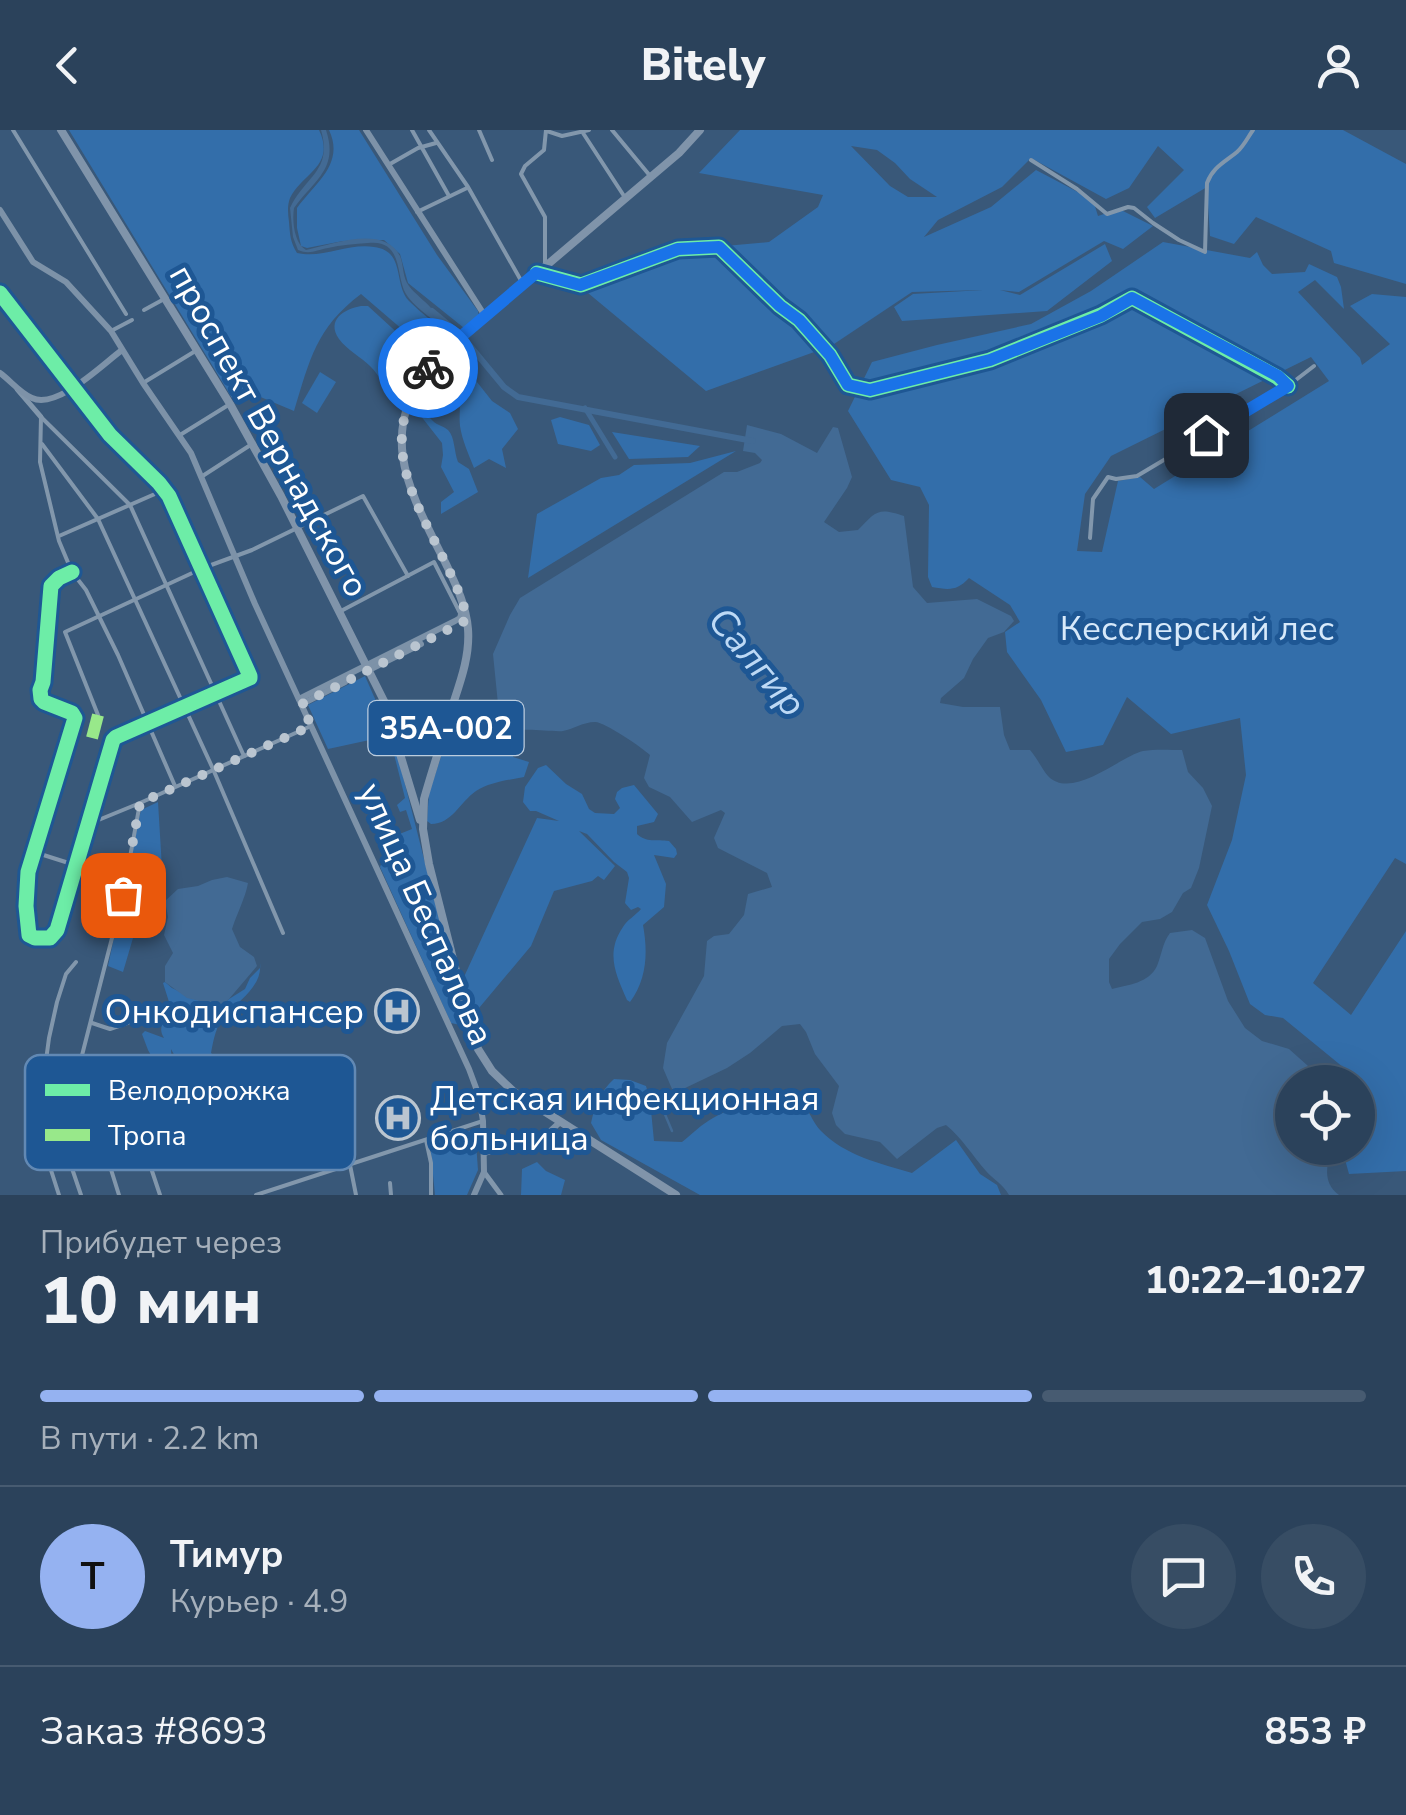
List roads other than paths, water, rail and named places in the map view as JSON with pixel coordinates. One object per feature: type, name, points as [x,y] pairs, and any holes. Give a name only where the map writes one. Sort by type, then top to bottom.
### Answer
[{"type":"main road","name":"проспект Вернадского","points":[[62,130],[230,404],[298,528],[388,712],[424,836]]},
{"type":"main road","points":[[366,130],[485,316]]},
{"type":"main road","points":[[417,815],[463,661],[464,614],[404,466],[404,417],[414,390],[434,360],[679,153],[700,130]]},
{"type":"main road","name":"улица Беспалова","points":[[0,210],[34,262],[66,282],[111,331],[192,453],[300,702],[469,1069],[483,1122],[485,1177],[474,1195]]},
{"type":"main road","points":[[0,373],[32,398],[46,401],[61,396],[122,350]]},
{"type":"main road","points":[[300,702],[464,614]]},
{"type":"main road","name":"35А-002","points":[[429,864],[424,799],[464,668],[468,642],[464,614]]},
{"type":"main road","name":"35А-002","points":[[417,815],[471,1030],[492,1071],[506,1086],[676,1195]]},
{"type":"main road","points":[[484,1153],[545,1136],[560,1122]]},
{"type":"street","points":[[13,130],[126,314]]},
{"type":"street","points":[[412,130],[448,196]]},
{"type":"street","points":[[429,130],[468,187],[523,284]]},
{"type":"street","points":[[479,130],[492,160]]},
{"type":"street","points":[[545,266],[544,218],[521,174],[544,150],[546,130],[562,136],[586,132],[626,198]]},
{"type":"street","points":[[612,130],[651,177]]},
{"type":"street","points":[[1031,160],[1077,189],[1106,214],[1134,208],[1179,240],[1206,252],[1210,175],[1224,159],[1240,150],[1253,130]]},
{"type":"street","points":[[388,165],[436,143]]},
{"type":"street","points":[[417,212],[468,187]]},
{"type":"street","points":[[536,273],[580,285],[678,249],[719,247],[799,320],[830,355],[848,385],[870,390],[990,360],[1101,316],[1132,298],[1278,376],[1288,386]]},
{"type":"street","points":[[0,293],[110,435],[164,490],[250,676],[112,740],[54,936],[34,938],[29,935],[26,906],[28,872],[75,718],[72,712],[41,699],[40,690],[51,586],[72,572]]},
{"type":"street","points":[[144,310],[166,298]]},
{"type":"street","points":[[111,331],[132,320]]},
{"type":"street","points":[[143,383],[197,350]]},
{"type":"street","points":[[1090,538],[1093,499],[1108,477],[1137,476],[1288,386],[1314,366]]},
{"type":"street","points":[[16,386],[41,417],[130,506],[244,756]]},
{"type":"street","points":[[180,435],[230,404]]},
{"type":"street","points":[[41,417],[40,462],[58,536],[72,572],[100,617],[175,786]]},
{"type":"street","points":[[201,476],[252,443]]},
{"type":"street","points":[[42,444],[98,519],[284,933]]},
{"type":"street","points":[[58,536],[164,490]]},
{"type":"street","points":[[98,715],[66,632],[202,568],[363,496],[408,576]]},
{"type":"street","points":[[340,612],[434,562],[464,614]]},
{"type":"street","points":[[88,821],[140,803],[311,726]]},
{"type":"street","points":[[82,1055],[123,895],[140,803]]},
{"type":"street","points":[[34,852],[76,865]]},
{"type":"street","points":[[46,1055],[66,974],[76,962]]},
{"type":"street","points":[[90,1022],[110,1029],[130,1022]]},
{"type":"street","points":[[355,1162],[483,1122]]},
{"type":"street","points":[[426,1139],[431,1195]]},
{"type":"street","points":[[51,1170],[60,1195]]},
{"type":"street","points":[[72,1170],[81,1195]]},
{"type":"street","points":[[111,1170],[119,1195]]},
{"type":"street","points":[[152,1170],[160,1195]]},
{"type":"street","points":[[256,1195],[276,1192],[334,1170]]},
{"type":"street","points":[[351,1170],[356,1195]]},
{"type":"street","points":[[485,1177],[500,1195]]},
{"type":"street","points":[[390,1183],[391,1195]]},
{"type":"water","points":[[321,130],[326,130],[329,155],[322,173],[294,208],[299,242],[306,250],[356,239],[392,246],[400,256],[409,286],[444,322],[461,331],[453,337],[406,294],[388,247],[368,243],[310,252],[298,250],[290,208],[320,164],[324,144]]},
{"type":"water","points":[[747,425],[781,434],[817,453],[833,427],[838,428],[852,477],[824,522],[839,532],[858,530],[878,513],[904,516],[913,587],[927,603],[977,599],[1011,616],[1014,621],[1004,632],[988,638],[964,678],[940,703],[1000,707],[1010,750],[1030,750],[1048,776],[1058,782],[1082,781],[1143,751],[1182,750],[1188,772],[1203,788],[1212,806],[1199,868],[1191,888],[1183,893],[1172,912],[1142,922],[1120,944],[1109,959],[1109,982],[1112,989],[1149,976],[1170,933],[1192,930],[1205,938],[1228,1001],[1245,1028],[1262,1041],[1289,1049],[1307,1065],[1275,1065],[1275,1165],[1327,1165],[1330,1185],[1339,1195],[1009,1195],[946,1125],[897,1159],[880,1142],[845,1134],[832,1113],[839,1086],[815,1054],[800,1024],[782,1026],[727,1068],[681,1090],[672,1089],[663,1068],[667,1043],[704,976],[707,941],[729,934],[744,915],[748,894],[772,887],[767,873],[718,848],[714,838],[725,813],[721,810],[692,822],[670,797],[649,787],[644,778],[650,755],[614,730],[595,722],[563,731],[522,730],[499,714],[493,654],[520,598],[724,472],[737,472],[762,460],[755,453],[743,451]]},
{"type":"water","points":[[227,877],[248,883],[232,929],[240,947],[254,957],[257,966],[229,999],[192,1029],[189,1018],[200,1001],[187,998],[165,982],[165,966],[173,953],[164,935],[168,917],[165,901],[178,889]]},
{"type":"waterway","name":"Салгир","points":[[432,311],[461,335],[504,387],[518,397],[753,441]]},
{"type":"waterway","points":[[585,408],[615,457]]},
{"type":"waterway","points":[[672,1131],[664,1112],[677,1089]]},
{"type":"place","name":"Онкодиспансер","points":[[397,1011]]},
{"type":"place","name":"Детская инфекционная больница","points":[[398,1118]]},
{"type":"park label","name":"Кесслерский лес","points":[[1197,628]]}]
